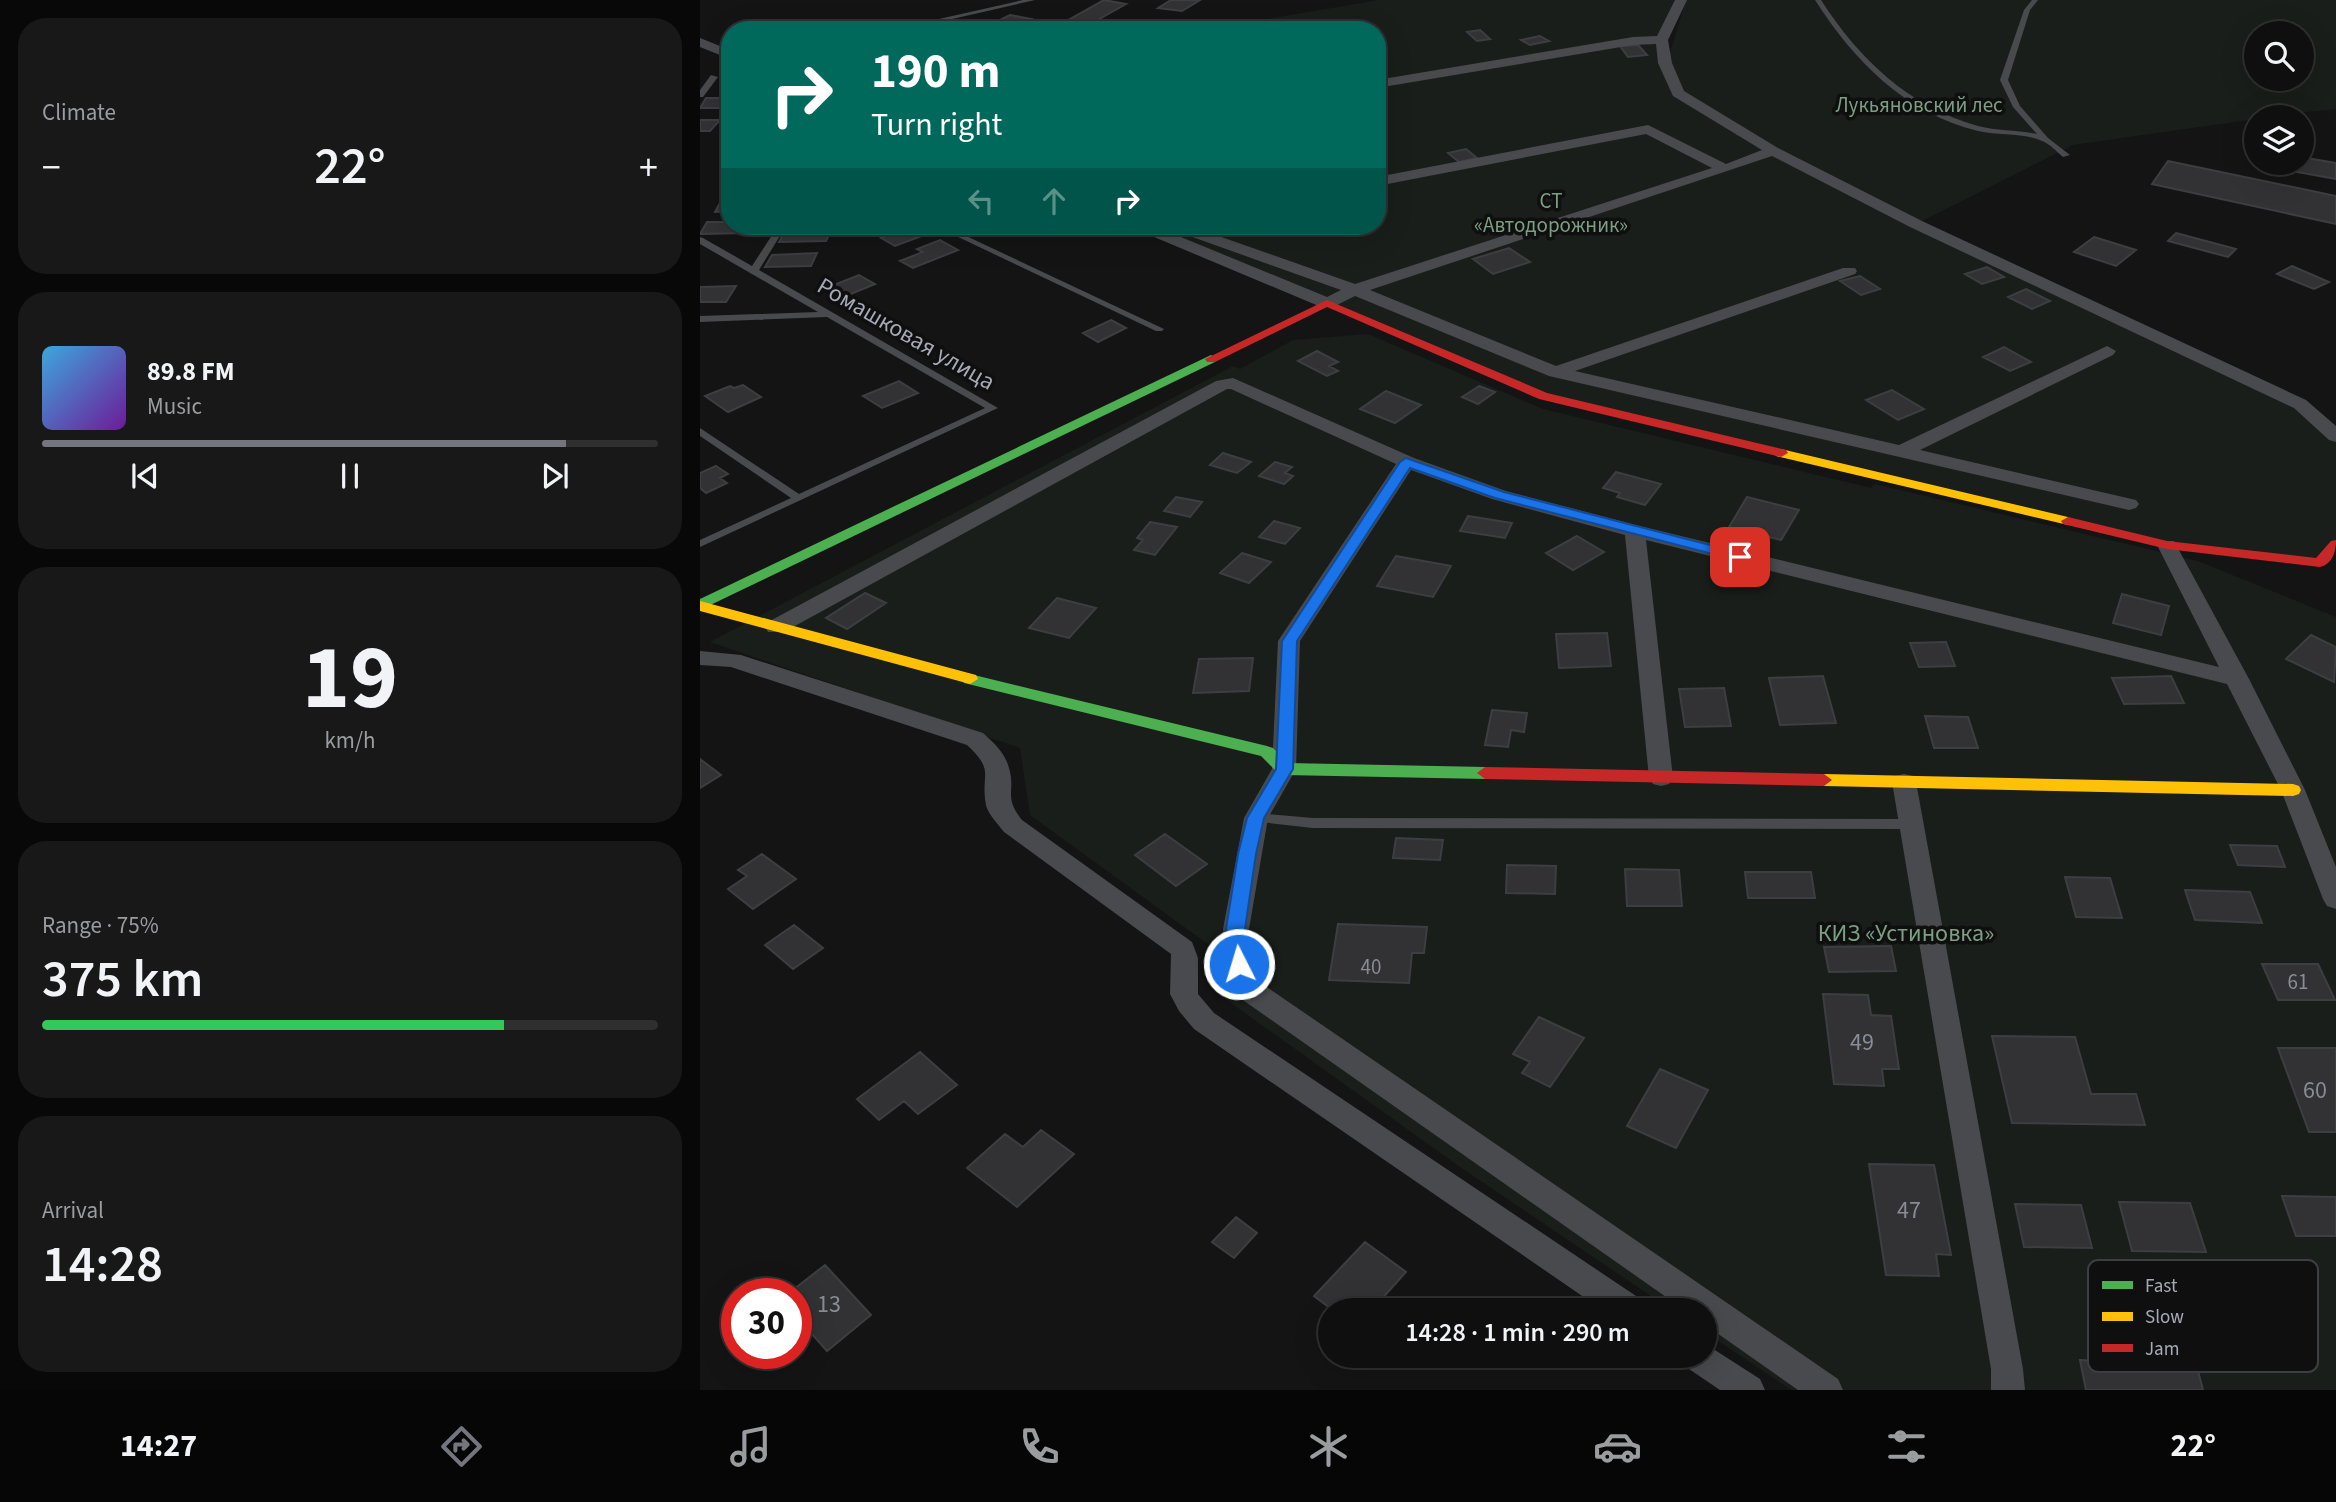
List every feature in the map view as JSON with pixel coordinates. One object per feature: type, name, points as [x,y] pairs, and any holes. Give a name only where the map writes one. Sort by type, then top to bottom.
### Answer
[{"type":"street","points":[[1681,0],[1662,40],[1665,64],[1678,93],[1773,151],[1916,224],[2300,404],[2336,436]]},
{"type":"street","points":[[1386,82],[1633,41],[1662,40]]},
{"type":"street","points":[[700,42],[721,51]]},
{"type":"street","points":[[1386,180],[1648,129],[1725,169]]},
{"type":"street","points":[[700,606],[1355,290],[1773,151]]},
{"type":"street","points":[[1163,235],[1543,396],[2167,545],[2320,563],[2336,544]]},
{"type":"street","points":[[1201,235],[1355,290],[1555,372],[2129,504]]},
{"type":"street","points":[[1555,372],[1849,271]]},
{"type":"street","points":[[1899,453],[2107,351]]},
{"type":"street","points":[[776,627],[1222,385],[1233,383],[1406,462],[1499,495],[2238,679]]},
{"type":"street","points":[[1406,462],[1289,641],[1284,769],[1256,818],[1236,929],[1239,964],[1250,990],[1826,1390]]},
{"type":"street","points":[[1635,531],[1661,778]]},
{"type":"street","points":[[2167,545],[2293,790],[2336,899]]},
{"type":"street","points":[[700,606],[948,674],[1266,752],[1284,769],[2293,790]]},
{"type":"street","points":[[700,658],[733,660],[975,739],[992,755],[998,770],[999,806],[1013,826],[1183,949],[1186,960],[1182,984],[1187,1003],[1204,1021],[1612,1298]]},
{"type":"street","points":[[1904,782],[2007,1369],[2007,1390]]},
{"type":"street","points":[[1716,1368],[1748,1390]]},
{"type":"lane","points":[[935,21],[1032,0]]},
{"type":"lane","points":[[1818,0],[1842,38],[1878,78],[1900,94],[1951,119],[1977,128],[2045,139]]},
{"type":"lane","points":[[2035,0],[2027,10],[2004,80],[2017,107],[2045,139],[2066,155]]},
{"type":"lane","points":[[700,94],[714,77]]},
{"type":"lane","points":[[754,271],[776,235]]},
{"type":"lane","points":[[958,235],[1159,329]]},
{"type":"lane","name":"Ромашковая улица","points":[[700,240],[993,408],[700,544]]},
{"type":"lane","points":[[700,319],[829,314]]},
{"type":"lane","points":[[700,431],[798,498]]},
{"type":"lane","points":[[1256,818],[1326,823],[1911,824]]},
{"type":"green space","name":"СТ «Автодорожник»","points":[[1379,0],[1675,0],[1658,41],[1675,94],[1772,152],[2300,404],[2336,436],[2336,544],[2320,563],[2167,545],[1543,396],[1287,284],[1164,235],[1386,235],[1386,21],[1256,21]]},
{"type":"green space","name":"Лукьяновский лес","points":[[1686,0],[2336,0],[2336,109],[2314,111],[2314,105],[2244,105],[2244,121],[2073,145],[1918,223],[1757,139],[1681,93],[1667,63]]},
{"type":"green space","name":"КИЗ «Устиновка»","points":[[1368,334],[1543,409],[1871,488],[1875,484],[2198,561],[2336,617],[2336,1390],[1791,1390],[1717,1340],[1717,1298],[1654,1298],[1460,1167],[1217,993],[1216,950],[1030,815],[1020,748],[710,642],[1233,366],[1240,369],[1293,340]]},
{"type":"building","points":[[1104,0],[1126,4],[1096,21],[1067,21]]},
{"type":"building","points":[[1171,0],[1200,0],[1182,11],[1158,8]]},
{"type":"building","points":[[1010,15],[1031,19],[1027,21],[998,21]]},
{"type":"building","points":[[1480,30],[1490,39],[1477,41],[1467,32]]},
{"type":"building","points":[[1540,36],[1549,41],[1530,45],[1521,40]]},
{"type":"building","points":[[1638,45],[1647,55],[1628,57],[1620,46]]},
{"type":"building","points":[[706,98],[721,98],[721,108],[700,108]]},
{"type":"building","points":[[700,120],[720,120],[710,131],[700,131]]},
{"type":"building","points":[[1466,149],[1477,158],[1459,162],[1448,153]]},
{"type":"building","points":[[2314,159],[2336,163],[2336,179],[2314,175]]},
{"type":"building","points":[[2168,161],[2336,196],[2336,224],[2152,184]]},
{"type":"building","points":[[721,201],[721,212],[715,212]]},
{"type":"building","points":[[707,222],[721,222],[721,234],[700,234]]},
{"type":"building","points":[[2176,233],[2236,249],[2228,257],[2168,241]]},
{"type":"building","points":[[783,235],[829,235],[826,241],[779,242]]},
{"type":"building","points":[[888,235],[919,237],[895,246],[881,238]]},
{"type":"building","points":[[2094,237],[2136,250],[2116,266],[2074,252]]},
{"type":"building","points":[[940,240],[958,250],[913,268],[900,261],[923,252],[917,249]]},
{"type":"building","points":[[1509,248],[1530,262],[1493,274],[1473,259]]},
{"type":"building","points":[[817,253],[811,266],[765,267],[772,255]]},
{"type":"building","points":[[2292,266],[2329,282],[2314,289],[2277,274]]},
{"type":"building","points":[[1987,267],[2004,277],[1982,284],[1965,274]]},
{"type":"building","points":[[859,275],[875,284],[841,298],[824,289]]},
{"type":"building","points":[[1860,276],[1880,289],[1861,295],[1840,281]]},
{"type":"building","points":[[736,286],[726,302],[700,302],[700,287]]},
{"type":"building","points":[[2026,289],[2050,301],[2032,309],[2008,297]]},
{"type":"building","points":[[1111,320],[1126,328],[1098,342],[1083,333]]},
{"type":"building","points":[[2004,347],[2031,362],[2010,371],[1983,357]]},
{"type":"building","points":[[1317,351],[1338,362],[1329,366],[1338,371],[1327,376],[1298,361]]},
{"type":"building","points":[[899,381],[918,393],[882,408],[863,396]]},
{"type":"building","points":[[743,385],[761,397],[728,412],[705,396],[730,386],[734,388]]},
{"type":"building","points":[[1479,386],[1495,392],[1478,404],[1462,397]]},
{"type":"building","points":[[1892,390],[1924,409],[1898,420],[1866,400]]},
{"type":"building","points":[[1386,391],[1421,405],[1395,423],[1360,409]]},
{"type":"building","points":[[1223,453],[1251,462],[1237,473],[1210,465]]},
{"type":"building","points":[[1275,462],[1292,467],[1285,473],[1293,476],[1284,484],[1259,476]]},
{"type":"building","points":[[716,466],[728,474],[720,478],[727,483],[706,493],[700,488],[700,473]]},
{"type":"building","points":[[1616,472],[1661,484],[1645,505],[1617,497],[1620,493],[1603,488]]},
{"type":"building","points":[[1176,497],[1202,502],[1190,517],[1164,511]]},
{"type":"building","points":[[1747,497],[1799,510],[1781,540],[1729,527]]},
{"type":"building","points":[[1468,516],[1512,523],[1505,538],[1460,531]]},
{"type":"building","points":[[1274,521],[1300,528],[1285,544],[1259,537]]},
{"type":"building","points":[[1150,522],[1177,527],[1155,555],[1134,550],[1143,540],[1137,538]]},
{"type":"building","points":[[1577,536],[1604,552],[1573,570],[1546,553]]},
{"type":"building","points":[[1242,553],[1271,562],[1249,583],[1220,573]]},
{"type":"building","points":[[1396,556],[1451,566],[1433,597],[1377,586]]},
{"type":"building","points":[[865,593],[886,603],[847,629],[826,618]]},
{"type":"building","points":[[2122,594],[2169,606],[2161,635],[2113,623]]},
{"type":"building","points":[[1057,598],[1096,608],[1069,638],[1029,628]]},
{"type":"building","points":[[1607,633],[1611,666],[1559,668],[1556,634]]},
{"type":"building","points":[[2311,635],[2336,647],[2334,682],[2286,659]]},
{"type":"building","points":[[1946,642],[1955,666],[1919,667],[1910,643]]},
{"type":"building","points":[[1253,658],[1249,691],[1193,693],[1199,659]]},
{"type":"building","points":[[1823,676],[1836,723],[1780,725],[1769,678]]},
{"type":"building","points":[[2171,676],[2184,703],[2124,704],[2112,678]]},
{"type":"building","points":[[1724,688],[1731,726],[1685,727],[1679,689]]},
{"type":"building","points":[[1492,710],[1527,713],[1524,732],[1511,730],[1508,747],[1485,745]]},
{"type":"building","points":[[1925,716],[1968,717],[1978,748],[1934,748]]},
{"type":"building","points":[[700,759],[721,775],[700,788]]},
{"type":"building","points":[[1165,834],[1207,864],[1176,886],[1135,855]]},
{"type":"building","points":[[1396,838],[1443,840],[1440,860],[1393,858]]},
{"type":"building","points":[[2230,845],[2277,846],[2285,867],[2238,865]]},
{"type":"building","points":[[762,854],[796,879],[753,909],[728,889],[747,876],[738,870]]},
{"type":"building","points":[[1507,865],[1556,866],[1555,894],[1506,893]]},
{"type":"building","points":[[1625,869],[1679,870],[1682,906],[1627,906]]},
{"type":"building","points":[[1745,872],[1811,872],[1815,898],[1748,898]]},
{"type":"building","points":[[2065,877],[2110,878],[2122,918],[2076,917]]},
{"type":"building","points":[[2185,890],[2250,892],[2262,923],[2195,920]]},
{"type":"building","points":[[1338,924],[1427,927],[1424,953],[1412,953],[1409,983],[1329,980]]},
{"type":"building","points":[[794,925],[823,948],[793,969],[765,945]]},
{"type":"building","points":[[1891,946],[1896,971],[1829,972],[1824,947]]},
{"type":"building","points":[[2262,964],[2318,964],[2335,1000],[2278,1000]]},
{"type":"building","points":[[1823,994],[1868,995],[1871,1015],[1891,1016],[1899,1069],[1882,1069],[1884,1086],[1834,1084]]},
{"type":"building","points":[[1539,1017],[1584,1038],[1550,1087],[1522,1073],[1530,1062],[1513,1054]]},
{"type":"building","points":[[1992,1036],[2075,1037],[2091,1094],[2136,1094],[2145,1125],[2012,1123]]},
{"type":"building","points":[[2278,1048],[2336,1048],[2336,1132],[2309,1132]]},
{"type":"building","points":[[920,1052],[957,1085],[918,1114],[904,1101],[879,1120],[857,1099]]},
{"type":"building","points":[[1660,1069],[1708,1090],[1676,1148],[1627,1126]]},
{"type":"building","points":[[1041,1130],[1074,1154],[1017,1207],[967,1168],[1005,1134],[1023,1147]]},
{"type":"building","points":[[1869,1164],[1934,1165],[1951,1255],[1936,1254],[1939,1276],[1886,1275]]},
{"type":"building","points":[[2282,1196],[2336,1197],[2336,1236],[2296,1236]]},
{"type":"building","points":[[2119,1202],[2190,1203],[2206,1252],[2132,1251]]},
{"type":"building","points":[[2015,1204],[2081,1205],[2092,1248],[2024,1247]]},
{"type":"building","points":[[1236,1217],[1257,1233],[1234,1258],[1212,1242]]},
{"type":"building","points":[[1365,1242],[1406,1272],[1383,1298],[1318,1299],[1314,1296]]},
{"type":"building","points":[[825,1265],[871,1315],[827,1351],[812,1334],[812,1278],[808,1278]]},
{"type":"building","points":[[2080,1360],[2088,1360],[2088,1372],[2198,1372],[2203,1390],[2086,1390]]},
{"type":"traffic: fast","points":[[700,605],[1211,359]]},
{"type":"traffic: fast","points":[[970,679],[1267,752],[1284,769],[1485,773]]},
{"type":"traffic: slow","points":[[1781,453],[2068,521]]},
{"type":"traffic: slow","points":[[700,606],[970,679]]},
{"type":"traffic: slow","points":[[1824,780],[2293,790]]},
{"type":"traffic: jam","points":[[1211,359],[1327,303],[1543,396],[1781,453]]},
{"type":"traffic: jam","points":[[2068,521],[2167,545],[2320,563],[2336,544]]},
{"type":"traffic: jam","points":[[1485,773],[1824,780]]},
{"type":"route","points":[[1239,964],[1236,929],[1247,854],[1256,818],[1284,769],[1289,641],[1406,462],[1499,495],[1740,557]]}]
